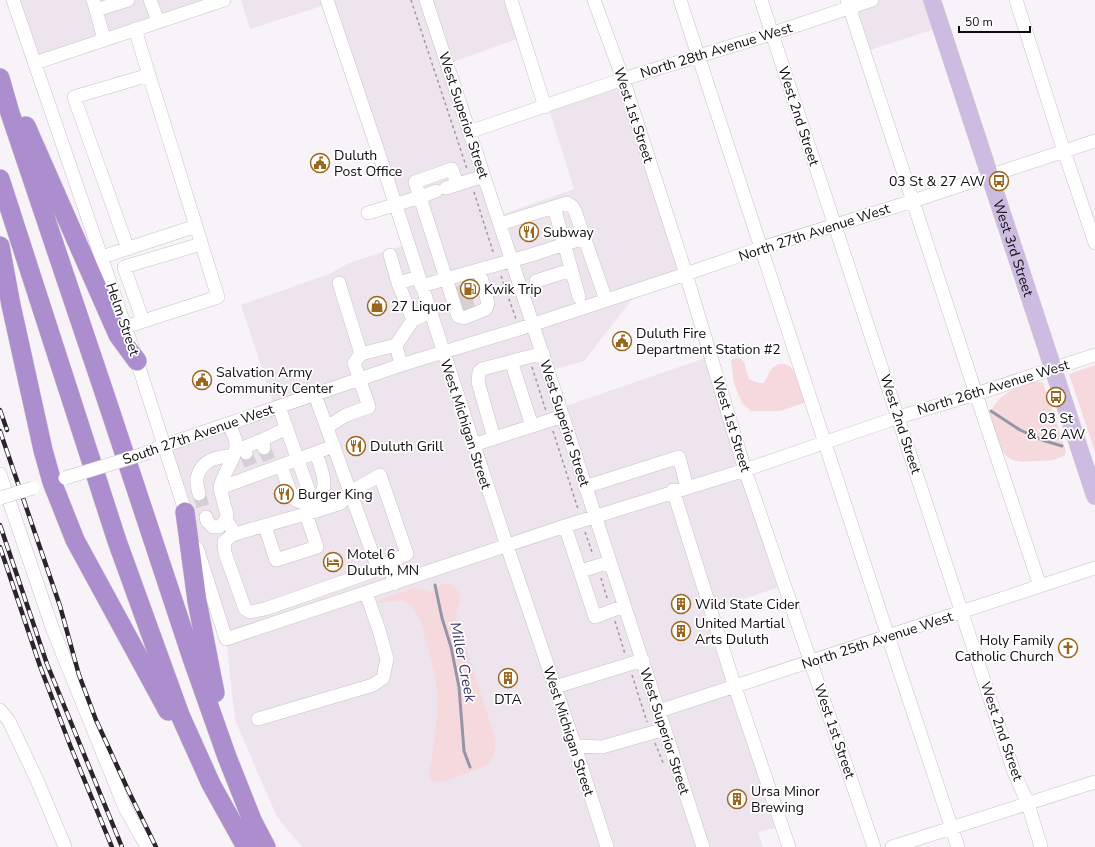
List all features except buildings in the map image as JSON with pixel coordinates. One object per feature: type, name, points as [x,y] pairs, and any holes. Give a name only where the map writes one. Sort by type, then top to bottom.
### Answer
[{"type":"highway","points":[[0,68],[12,87],[31,138],[118,335],[137,361]]},
{"type":"highway","points":[[0,78],[12,120],[192,658],[246,806],[266,847]]},
{"type":"highway","points":[[0,179],[117,541],[180,715],[211,784],[246,847]]},
{"type":"highway","points":[[0,246],[11,305],[41,442],[58,480],[75,540],[163,701],[184,744],[204,768]]},
{"type":"highway","points":[[185,512],[197,601],[227,757]]},
{"type":"highway","points":[[246,806],[279,847]]},
{"type":"main road","name":"West 3rd Street","points":[[932,0],[1095,496]]},
{"type":"street","name":"Helm Street","points":[[13,0],[126,327],[226,639]]},
{"type":"street","points":[[104,39],[95,5],[128,0]]},
{"type":"street","points":[[150,0],[158,21]]},
{"type":"street","points":[[34,63],[158,21],[189,5],[224,0]]},
{"type":"street","name":"West Michigan Street","points":[[327,0],[473,445],[575,746],[607,847]]},
{"type":"street","name":"West Superior Street","points":[[426,0],[703,847]]},
{"type":"street","points":[[511,0],[545,107]]},
{"type":"street","name":"West 1st Street","points":[[594,0],[623,79],[686,274],[746,470],[874,847]]},
{"type":"street","points":[[680,0],[958,847]]},
{"type":"street","name":"West 2nd Street","points":[[761,0],[899,417],[1014,772],[1028,804],[1041,847]]},
{"type":"street","name":"North 28th Avenue West","points":[[470,132],[623,79],[771,34],[848,4],[872,0]]},
{"type":"street","points":[[1016,0],[1064,152],[1095,243]]},
{"type":"street","points":[[848,4],[1040,586]]},
{"type":"street","points":[[126,327],[218,297],[135,29]]},
{"type":"street","points":[[128,250],[74,97],[149,75]]},
{"type":"street","name":"North 27th Avenue West","points":[[532,324],[761,248],[913,201],[1095,141]]},
{"type":"street","points":[[446,188],[452,169],[415,182],[446,279],[456,300],[458,316],[464,318],[486,309],[488,303],[480,292],[479,270]]},
{"type":"street","points":[[368,213],[484,176]]},
{"type":"street","points":[[500,224],[567,203],[572,206],[606,300]]},
{"type":"street","points":[[554,207],[563,244],[580,297]]},
{"type":"street","points":[[102,257],[128,250],[196,226]]},
{"type":"street","points":[[398,283],[446,279],[584,238]]},
{"type":"street","points":[[143,321],[124,267],[201,244]]},
{"type":"street","points":[[390,255],[398,283],[413,320]]},
{"type":"street","points":[[536,281],[572,270]]},
{"type":"street","points":[[339,283],[361,354]]},
{"type":"street","points":[[327,427],[346,415],[369,407],[354,363],[361,354],[396,345],[413,320],[430,312]]},
{"type":"street","name":"South 27th Avenue West","points":[[0,498],[150,452],[164,445],[401,365],[532,324]]},
{"type":"street","points":[[396,345],[401,365]]},
{"type":"street","points":[[494,438],[478,382],[478,377],[482,369],[543,354]]},
{"type":"street","name":"North 26th Avenue West","points":[[226,639],[595,516],[746,470],[899,417],[976,394],[1095,355]]},
{"type":"street","points":[[511,361],[532,426]]},
{"type":"street","points":[[315,395],[350,492],[383,564],[394,584]]},
{"type":"street","points":[[265,526],[276,560],[316,547],[311,508],[298,460],[280,407]]},
{"type":"street","points":[[473,445],[563,416]]},
{"type":"street","points":[[228,424],[240,450]]},
{"type":"street","points":[[220,488],[253,471],[270,457],[287,428]]},
{"type":"street","points":[[199,494],[197,479],[206,462],[215,458],[240,450],[270,457],[298,460],[334,446]]},
{"type":"street","points":[[235,534],[226,520],[227,515],[220,488],[224,475],[240,450]]},
{"type":"street","points":[[311,508],[316,498],[322,493],[325,481],[316,453]]},
{"type":"street","points":[[270,457],[294,498],[311,508]]},
{"type":"street","points":[[585,487],[679,457],[687,488]]},
{"type":"street","points":[[0,474],[53,630],[125,808],[147,847]]},
{"type":"street","points":[[380,475],[407,554],[383,564],[371,572],[266,610],[250,612],[245,608],[225,553],[224,542],[235,534],[265,526],[311,508],[341,503],[350,492],[380,475]]},
{"type":"street","points":[[674,491],[735,687],[789,847]]},
{"type":"street","points":[[206,517],[207,521],[213,526],[219,526],[226,520]]},
{"type":"street","points":[[565,526],[595,617],[624,606]]},
{"type":"street","points":[[581,571],[610,562]]},
{"type":"street","name":"North 25th Avenue West","points":[[659,712],[1095,568]]},
{"type":"street","points":[[258,719],[373,684],[383,678],[387,659],[366,593]]},
{"type":"street","points":[[286,602],[291,618]]},
{"type":"street","points":[[555,687],[642,660]]},
{"type":"street","points":[[0,710],[10,721],[65,847]]},
{"type":"street","points":[[575,746],[602,747],[665,729]]},
{"type":"street","points":[[892,847],[1095,782]]},
{"type":"shaded area","points":[[13,0],[224,0],[35,63]]},
{"type":"shaded area","points":[[241,0],[511,0],[523,37],[447,64],[498,216],[574,189],[548,106],[623,79],[686,274],[640,289],[584,361],[549,371],[560,408],[711,356],[785,585],[712,610],[782,826],[758,832],[763,847],[302,847],[277,817],[235,720],[226,639],[164,445],[275,408],[241,305],[329,274],[349,263],[408,244],[328,4],[250,29]]},
{"type":"shaded area","points":[[872,0],[932,0],[941,27],[864,52],[850,7]]},
{"type":"shaded area","points":[[736,358],[741,359],[745,363],[749,379],[759,383],[764,383],[773,367],[779,364],[785,364],[791,367],[806,395],[806,402],[781,411],[751,411],[742,403],[734,384],[731,360]]},
{"type":"shaded area","points":[[1095,365],[1095,452],[1069,374]]},
{"type":"shaded area","points":[[1035,382],[1043,383],[1066,451],[1065,455],[1052,460],[1026,462],[1016,461],[1003,453],[996,441],[988,415],[997,401],[1007,392]]},
{"type":"shaded area","points":[[443,583],[453,585],[459,594],[460,601],[456,617],[496,741],[494,754],[489,763],[481,768],[443,782],[432,782],[429,770],[432,759],[438,702],[435,676],[420,620],[411,605],[402,600],[378,602],[379,600],[414,588],[432,592]]},
{"type":"waterway","name":"Miller Creek","points":[[991,411],[1020,430],[1042,440],[1062,446]]},
{"type":"waterway","name":"Miller Creek","points":[[435,585],[442,618],[451,647],[459,687],[464,751],[470,767]]},
{"type":"tunnel","points":[[457,293],[473,287]]},
{"type":"tunnel","points":[[461,305],[478,300]]},
{"type":"tunnel","points":[[264,448],[269,460]]},
{"type":"tunnel","points":[[246,453],[251,466]]},
{"type":"tunnel","points":[[199,494],[206,517]]},
{"type":"railway","points":[[0,410],[7,430]]},
{"type":"railway","points":[[0,431],[60,606],[79,675],[96,720],[156,847]]},
{"type":"railway","points":[[0,525],[47,664],[122,847]]},
{"type":"railway","points":[[0,547],[40,666],[70,745],[112,847]]},
{"type":"place","name":"Duluth Post Office","points":[[320,163]]},
{"type":"place","name":"03 St & 27 AW","points":[[999,181]]},
{"type":"place","name":"Subway","points":[[529,232]]},
{"type":"place","name":"Kwik Trip","points":[[470,289]]},
{"type":"place","name":"27 Liquor","points":[[377,306]]},
{"type":"place","name":"Duluth Fire Department Station #2","points":[[622,341]]},
{"type":"place","name":"Salvation Army Community Center","points":[[202,380]]},
{"type":"place","name":"03 St & 26 AW","points":[[1056,397]]},
{"type":"place","name":"Duluth Grill","points":[[356,446]]},
{"type":"place","name":"Burger King","points":[[284,494]]},
{"type":"place","name":"Motel 6 Duluth, MN","points":[[333,562]]},
{"type":"place","name":"Wild State Cider","points":[[681,604]]},
{"type":"place","name":"United Martial Arts Duluth","points":[[681,631]]},
{"type":"place","name":"Holy Family Catholic Church","points":[[1068,648]]},
{"type":"place","name":"DTA","points":[[508,678]]},
{"type":"place","name":"Ursa Minor Brewing","points":[[737,799]]}]
